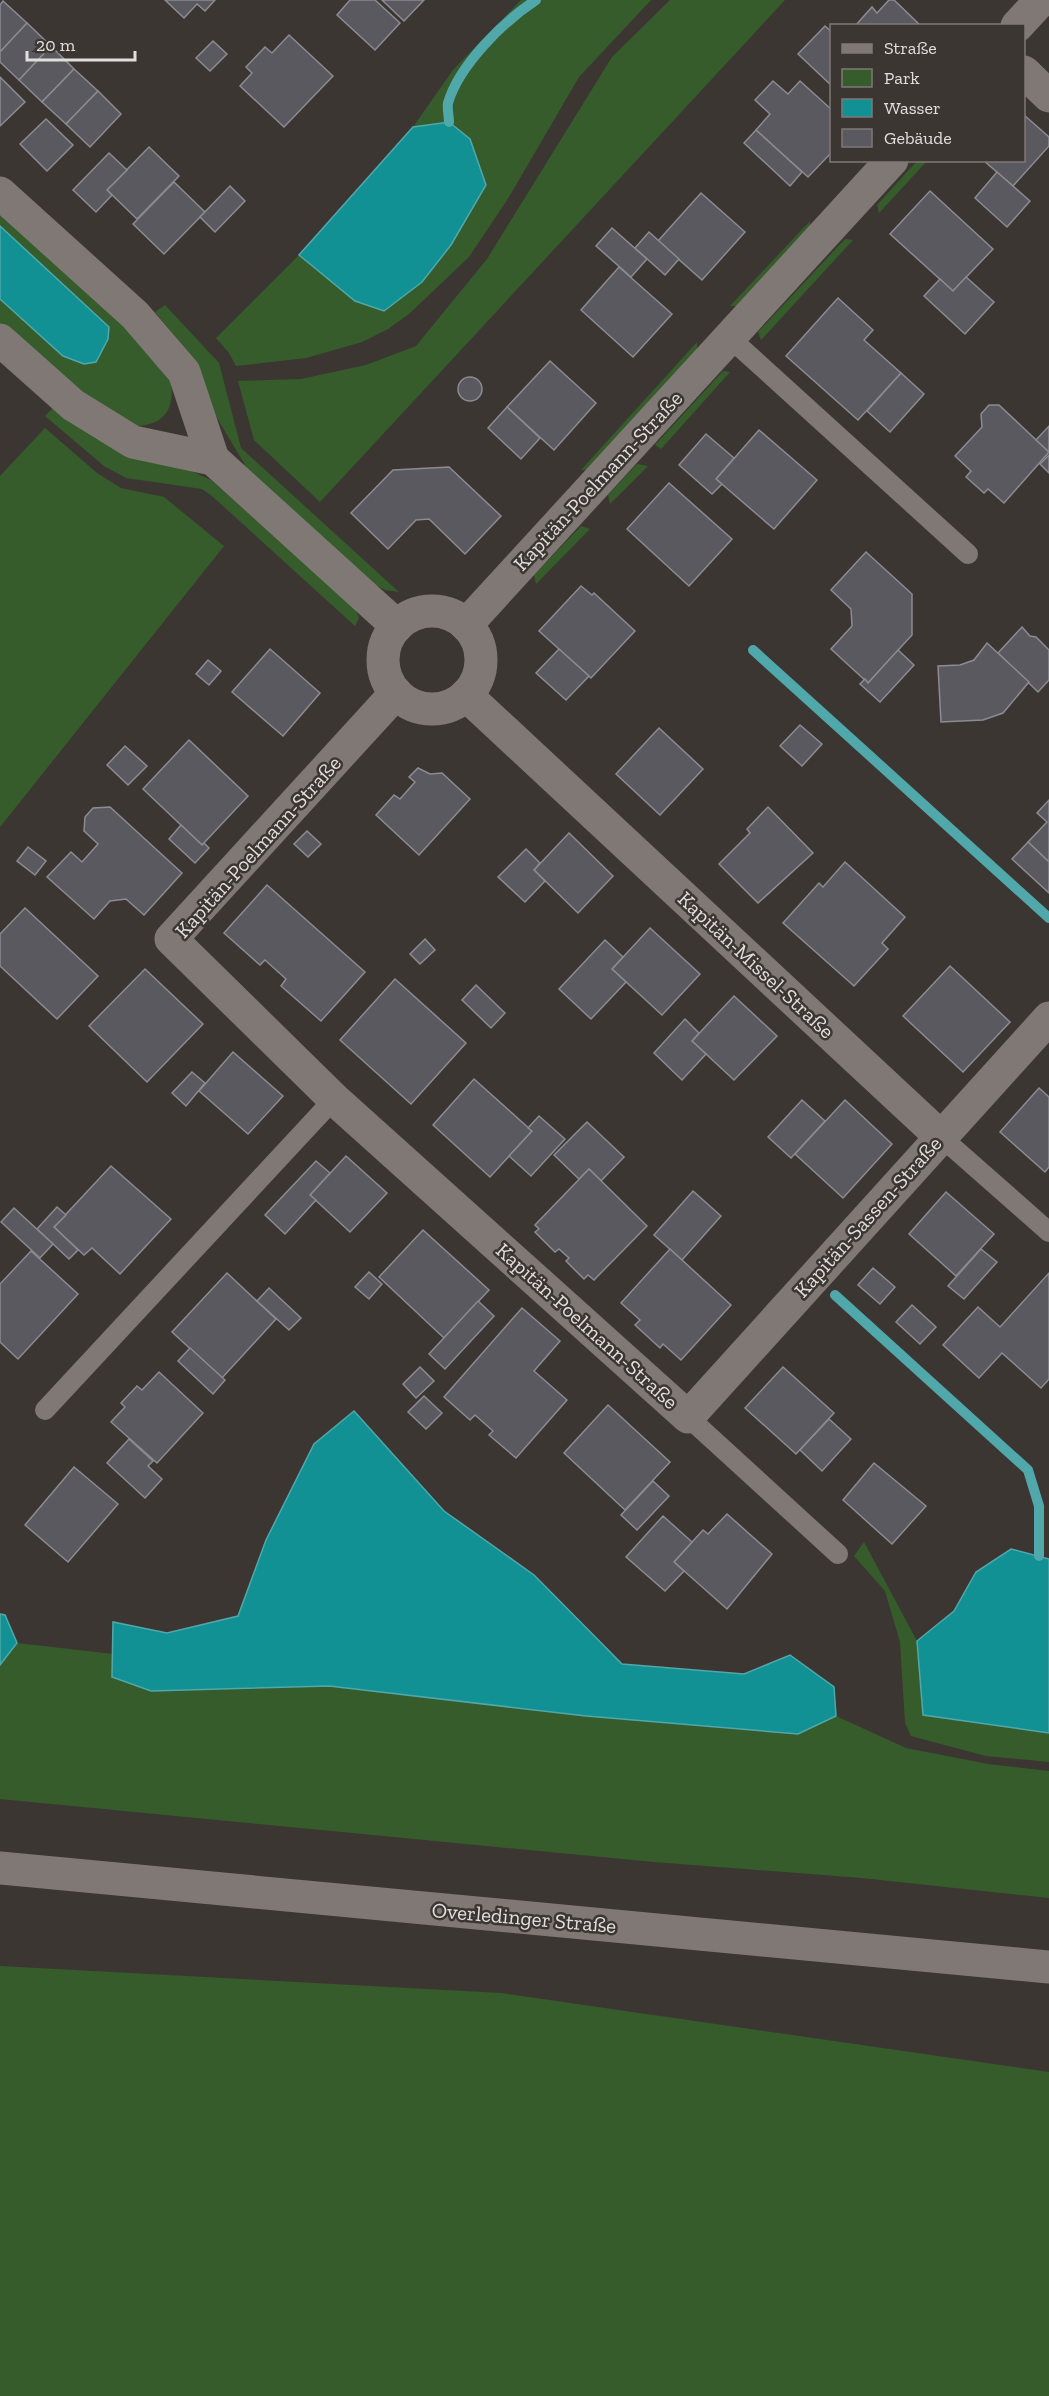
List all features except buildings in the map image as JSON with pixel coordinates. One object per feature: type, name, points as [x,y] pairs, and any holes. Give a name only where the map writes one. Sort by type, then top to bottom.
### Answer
[{"type":"street","points":[[1019,24],[1041,0]]},
{"type":"street","points":[[1025,74],[1049,96]]},
{"type":"street","name":"Kapitän-Poelmann-Straße","points":[[466,625],[890,162]]},
{"type":"street","points":[[0,193],[135,315],[184,372],[213,459],[397,626]]},
{"type":"street","points":[[0,340],[73,405],[133,442],[213,459]]},
{"type":"street","points":[[439,611],[454,616],[466,625],[480,647],[482,660],[474,686],[466,695],[444,708],[431,708],[418,706],[396,693],[389,683],[383,660],[389,636],[397,626],[409,617],[424,612],[439,611]]},
{"type":"street","name":"Kapitän-Poelmann-Straße","points":[[396,693],[171,939],[334,1098],[688,1417]]},
{"type":"street","name":"Kapitän-Missel-Straße","points":[[466,695],[940,1136]]},
{"type":"street","name":"Kapitän-Sassen-Straße","points":[[688,1417],[1049,1018]]},
{"type":"street","name":"Overledinger Straße","points":[[0,1868],[1049,1967]]},
{"type":"lane","points":[[730,338],[968,554]]},
{"type":"lane","points":[[45,1410],[334,1098]]},
{"type":"lane","name":"Kapitän-Missel-Straße","points":[[940,1136],[1049,1232]]},
{"type":"lane","name":"Kapitän-Poelmann-Straße","points":[[688,1417],[838,1554]]},
{"type":"green space","points":[[521,0],[651,0],[579,77],[509,197],[469,257],[409,314],[388,329],[362,342],[306,358],[236,366],[229,353],[216,338],[299,255],[355,301],[384,311],[422,282],[451,245],[470,139],[450,122],[413,127],[453,70]]},
{"type":"green space","points":[[670,0],[785,0],[320,502],[254,440],[238,381],[301,379],[366,365],[416,346],[487,259],[612,57]]},
{"type":"green space","points":[[916,162],[926,162],[879,213],[877,205]]},
{"type":"green space","points":[[0,203],[169,371],[171,401],[168,409],[158,421],[138,426],[62,380],[0,324]]},
{"type":"green space","points":[[810,221],[810,233],[742,306],[730,306]]},
{"type":"green space","points":[[845,239],[853,240],[761,340],[758,332]]},
{"type":"green space","points":[[165,305],[219,363],[241,448],[399,592],[385,590],[372,583],[247,468],[214,413],[194,359],[155,312]]},
{"type":"green space","points":[[697,342],[697,355],[592,469],[581,470]]},
{"type":"green space","points":[[723,371],[730,372],[661,449],[655,445]]},
{"type":"green space","points":[[53,408],[211,480],[355,608],[359,618],[355,626],[212,496],[202,489],[126,478],[104,466],[45,416]]},
{"type":"green space","points":[[45,428],[97,473],[121,488],[164,497],[224,546],[0,827],[0,476]]},
{"type":"green space","points":[[637,464],[648,466],[610,504],[608,495]]},
{"type":"green space","points":[[581,526],[590,529],[536,584],[534,575]]},
{"type":"green space","points":[[864,1542],[917,1641],[923,1715],[1049,1733],[1049,1762],[986,1756],[911,1736],[905,1723],[900,1642],[885,1591],[854,1556]]},
{"type":"green space","points":[[17,1643],[113,1654],[113,1677],[151,1691],[329,1686],[798,1734],[836,1716],[906,1748],[988,1764],[1049,1771],[1049,1898],[862,1878],[654,1862],[0,1799],[0,1665]]},
{"type":"green space","points":[[0,1966],[501,1993],[1049,2072],[1049,2396],[0,2396]]},
{"type":"water","points":[[449,122],[470,139],[486,185],[451,245],[422,282],[384,311],[355,301],[299,255],[413,127]]},
{"type":"water","points":[[0,226],[109,327],[108,339],[96,362],[84,364],[63,356],[0,299]]},
{"type":"water","points":[[354,1411],[444,1511],[534,1575],[622,1664],[744,1674],[790,1655],[834,1687],[836,1716],[798,1734],[586,1716],[329,1686],[151,1691],[112,1677],[113,1622],[167,1633],[238,1616],[266,1540],[314,1444]]},
{"type":"water","points":[[1011,1549],[1049,1559],[1049,1733],[923,1715],[917,1641],[954,1611],[976,1572]]},
{"type":"water","points":[[0,1614],[5,1615],[17,1643],[0,1665]]},
{"type":"waterway","points":[[449,122],[448,103],[472,59],[510,20],[536,0]]},
{"type":"waterway","points":[[753,650],[1049,918]]},
{"type":"waterway","points":[[835,1295],[1028,1470],[1039,1506],[1039,1556]]}]
